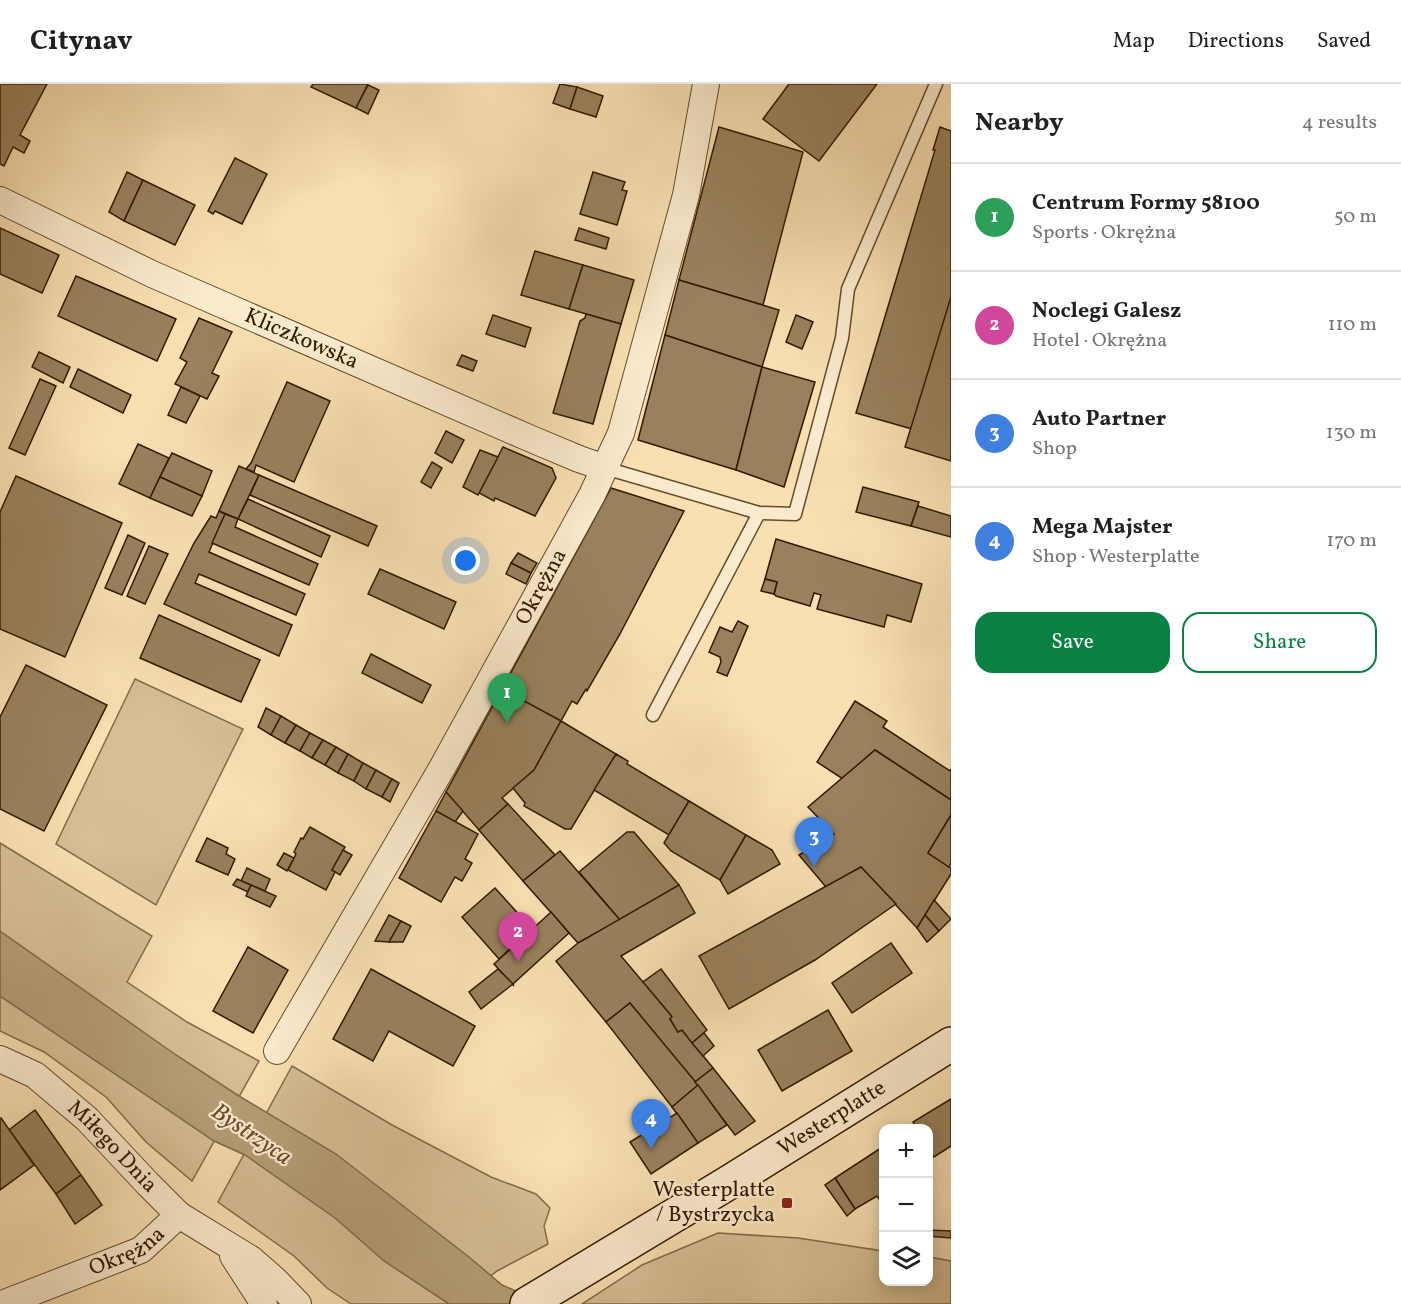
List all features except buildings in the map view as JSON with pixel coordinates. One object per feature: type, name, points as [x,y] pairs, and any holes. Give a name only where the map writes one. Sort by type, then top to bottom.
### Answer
[{"type":"street","name":"Okrężna","points":[[277,1051],[433,784],[605,468],[621,433],[686,195],[706,84]]},
{"type":"street","name":"Kliczkowska","points":[[0,200],[162,278],[529,438],[605,468]]},
{"type":"street","name":"Westerplatte","points":[[527,1304],[951,1044]]},
{"type":"street","name":"Miłego Dnia","points":[[0,1059],[35,1075],[87,1119],[179,1215],[251,1259],[298,1304]]},
{"type":"street","name":"Okrężna","points":[[2,1304],[141,1250],[179,1215]]},
{"type":"street","name":"Miłego Dnia","points":[[221,1242],[240,1263],[264,1304]]},
{"type":"lane","points":[[605,468],[759,513],[795,514],[842,338],[848,289],[936,84]]},
{"type":"lane","points":[[653,715],[759,513]]},
{"type":"shaded area","points":[[135,679],[243,729],[156,905],[56,844]]},
{"type":"shaded area","points":[[0,843],[152,936],[127,982],[187,1022],[259,1061],[192,1181],[146,1142],[106,1097],[44,1052],[0,1031]]},
{"type":"shaded area","points":[[292,1066],[392,1125],[491,1177],[536,1194],[550,1208],[544,1226],[548,1244],[497,1271],[455,1304],[351,1304],[327,1288],[294,1256],[218,1202]]},
{"type":"shaded area","points":[[718,1233],[798,1238],[879,1250],[879,1286],[933,1286],[933,1258],[951,1261],[951,1304],[582,1304],[642,1265]]},
{"type":"water","name":"Bystrzyca","points":[[0,931],[176,1055],[336,1154],[502,1285],[545,1304],[449,1304],[384,1261],[335,1218],[245,1155],[214,1141],[0,996]]},
{"type":"place","name":"Centrum Formy 58100","points":[[507,723]]},
{"type":"place","name":"Auto Partner","points":[[814,867]]},
{"type":"place","name":"Noclegi Galesz","points":[[518,962]]},
{"type":"place","name":"Mega Majster","points":[[651,1149]]},
{"type":"place","name":"Westerplatte / Bystrzycka","points":[[787,1203]]}]
